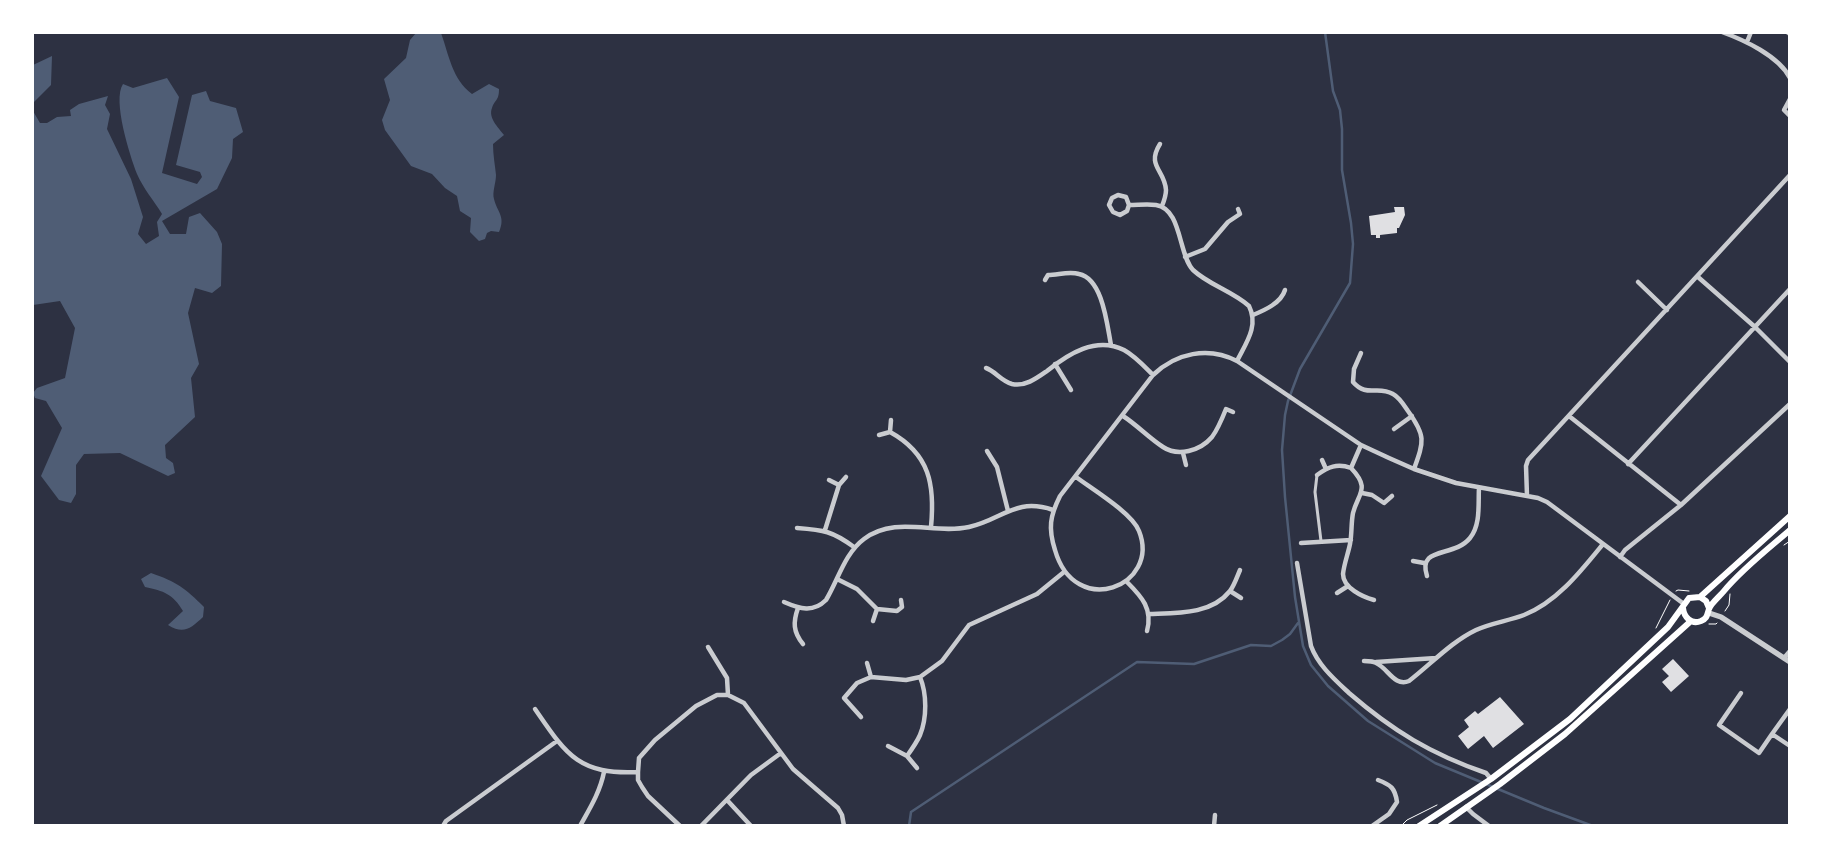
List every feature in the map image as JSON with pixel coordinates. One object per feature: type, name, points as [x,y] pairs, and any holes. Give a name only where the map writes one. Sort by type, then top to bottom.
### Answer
[{"type":"main road","points":[[1700,597],[1790,516]]},
{"type":"main road","points":[[1684,606],[1685,616],[1690,621],[1700,622],[1707,617],[1709,610],[1727,587],[1790,530]]},
{"type":"main road","points":[[1419,826],[1491,779],[1570,719],[1668,627],[1692,597],[1700,597],[1706,601],[1709,610]]},
{"type":"main road","points":[[1440,826],[1500,784],[1576,725],[1690,621]]},
{"type":"street","points":[[1722,32],[1746,42],[1766,55],[1789,74]]},
{"type":"street","points":[[1746,42],[1751,32]]},
{"type":"street","points":[[1786,32],[1790,35]]},
{"type":"street","points":[[1790,99],[1784,110],[1790,116]]},
{"type":"street","points":[[1160,144],[1156,151],[1155,161],[1156,169],[1166,190],[1162,206]]},
{"type":"street","points":[[1527,496],[1526,466],[1528,460],[1790,176]]},
{"type":"street","points":[[1118,195],[1126,198],[1129,205],[1127,210],[1120,214],[1113,212],[1110,205],[1112,198],[1118,195]]},
{"type":"street","points":[[1129,205],[1162,206],[1174,220],[1185,257],[1194,270],[1203,278],[1243,300],[1249,306],[1253,315],[1252,328],[1237,361]]},
{"type":"street","points":[[1185,257],[1206,249],[1223,227],[1241,213]]},
{"type":"street","points":[[1045,280],[1048,275],[1048,268]]},
{"type":"street","points":[[1048,275],[1075,273],[1087,276],[1094,282],[1098,290],[1111,345]]},
{"type":"street","points":[[1698,277],[1755,327],[1790,362]]},
{"type":"street","points":[[1638,282],[1667,310]]},
{"type":"street","points":[[1628,464],[1790,288]]},
{"type":"street","points":[[1253,315],[1273,305],[1283,295],[1285,290]]},
{"type":"street","points":[[994,364],[988,368],[1002,380],[1012,384],[1026,383],[1038,377],[1065,356],[1079,349],[1111,345],[1125,350],[1153,375]]},
{"type":"street","points":[[1362,352],[1354,369],[1354,382],[1359,388],[1368,392],[1383,391],[1393,394],[1412,416],[1422,436],[1422,446],[1414,469]]},
{"type":"street","points":[[1076,477],[1128,516],[1139,531],[1142,549],[1138,567],[1127,582],[1110,588],[1093,589],[1076,584],[1064,572],[1056,557],[1051,538],[1050,522],[1052,510],[1060,496],[1153,375],[1171,361],[1191,354],[1214,353],[1237,361],[1361,445],[1414,469],[1456,483],[1538,498],[1547,502],[1684,606]]},
{"type":"street","points":[[1055,364],[1071,390]]},
{"type":"street","points":[[1620,557],[1625,550],[1681,505],[1790,404]]},
{"type":"street","points":[[1123,416],[1164,448],[1173,452],[1183,453],[1199,447],[1210,439],[1218,428],[1225,408],[1233,412]]},
{"type":"street","points":[[1394,429],[1412,416]]},
{"type":"street","points":[[1569,416],[1681,505]]},
{"type":"street","points":[[890,432],[891,420]]},
{"type":"street","points":[[879,435],[890,432],[902,439],[925,465],[933,494],[931,527]]},
{"type":"street","points":[[1351,468],[1361,445]]},
{"type":"street","points":[[987,451],[997,467],[1008,511]]},
{"type":"street","points":[[1183,453],[1186,465]]},
{"type":"street","points":[[1322,460],[1326,469]]},
{"type":"street","points":[[1321,541],[1315,492],[1317,475],[1337,465],[1351,468],[1359,480],[1362,493],[1353,513],[1351,540],[1343,575],[1348,586],[1362,596],[1374,600]]},
{"type":"street","points":[[825,530],[839,485],[846,477]]},
{"type":"street","points":[[829,480],[839,485]]},
{"type":"street","points":[[1424,563],[1431,555],[1453,550],[1470,538],[1477,523],[1479,488]]},
{"type":"street","points":[[1362,493],[1372,495],[1384,503],[1386,508]]},
{"type":"street","points":[[1384,503],[1392,496]]},
{"type":"street","points":[[784,602],[798,608],[814,609],[820,606],[830,594],[854,547],[866,537],[878,531],[907,525],[953,529],[968,527],[983,523],[1023,506],[1033,505],[1052,510]]},
{"type":"street","points":[[798,528],[825,530],[835,534],[854,547]]},
{"type":"street","points":[[1301,543],[1351,540]]},
{"type":"street","points":[[1376,662],[1398,682],[1404,683],[1426,668],[1462,638],[1476,630],[1524,615],[1552,599],[1582,570],[1603,544]]},
{"type":"street","points":[[1413,561],[1424,563]]},
{"type":"street","points":[[1298,562],[1311,646],[1326,670],[1366,707],[1406,737],[1444,757],[1486,773],[1491,779]]},
{"type":"street","points":[[1424,563],[1427,576]]},
{"type":"street","points":[[1149,614],[1188,612],[1206,608],[1216,603],[1230,591],[1240,570]]},
{"type":"street","points":[[861,716],[844,698],[857,684],[871,677],[906,680],[920,677],[942,661],[969,625],[1037,594],[1064,572]]},
{"type":"street","points":[[837,579],[857,590],[877,609],[897,612],[902,607],[901,600]]},
{"type":"street","points":[[1127,582],[1147,605],[1149,614],[1147,631]]},
{"type":"street","points":[[1337,593],[1348,586]]},
{"type":"street","points":[[1230,591],[1241,598]]},
{"type":"street","points":[[798,608],[795,617],[795,631],[802,644]]},
{"type":"street","points":[[873,621],[877,609]]},
{"type":"street","points":[[1709,610],[1787,660],[1790,651]]},
{"type":"street","points":[[708,648],[727,678],[728,694]]},
{"type":"street","points":[[1364,661],[1436,658]]},
{"type":"street","points":[[867,663],[871,677]]},
{"type":"street","points":[[908,756],[920,736],[922,727],[925,693],[920,677]]},
{"type":"street","points":[[1741,693],[1719,725],[1759,753],[1790,709]]},
{"type":"street","points":[[680,826],[648,796],[638,780],[639,758],[655,740],[696,706],[717,695],[728,694],[744,703],[802,778],[838,808],[842,815],[844,826]]},
{"type":"street","points":[[535,709],[568,754],[584,764],[604,772],[638,772]]},
{"type":"street","points":[[1772,734],[1790,746]]},
{"type":"street","points":[[443,826],[557,741]]},
{"type":"street","points":[[888,746],[908,756],[917,768]]},
{"type":"street","points":[[701,826],[751,775],[781,753]]},
{"type":"street","points":[[580,826],[595,800],[604,772]]},
{"type":"street","points":[[1372,826],[1389,814],[1397,802],[1396,793],[1388,784],[1378,780]]},
{"type":"street","points":[[727,800],[751,826]]},
{"type":"street","points":[[1466,807],[1490,826]]},
{"type":"street","points":[[1214,826],[1215,815]]},
{"type":"street","points":[[670,826],[674,820]]},
{"type":"path","points":[[1659,618],[1668,603]]},
{"type":"water","points":[[416,33],[441,33],[456,74],[465,88],[472,94],[489,84],[499,89],[498,98],[493,105],[491,115],[504,135],[493,144],[496,175],[494,196],[502,222],[499,232],[491,231],[487,233],[485,239],[479,241],[470,232],[471,218],[460,211],[457,196],[445,188],[432,174],[411,166],[385,130],[382,120],[390,100],[384,79],[406,58],[410,40]]},
{"type":"water","points":[[52,56],[51,85],[33,103],[33,65]]},
{"type":"water","points":[[167,78],[179,97],[162,173],[197,184],[202,177],[200,172],[176,165],[192,95],[206,91],[210,101],[236,108],[243,132],[233,139],[232,158],[217,189],[162,221],[170,234],[186,234],[189,217],[200,213],[217,232],[222,244],[221,286],[212,293],[195,288],[188,313],[199,364],[191,378],[195,417],[165,445],[166,458],[173,463],[175,473],[168,476],[120,453],[84,454],[76,465],[76,494],[71,503],[59,500],[41,476],[62,428],[46,401],[35,398],[33,393],[37,388],[65,378],[75,328],[60,301],[33,305],[33,111],[40,123],[47,123],[57,117],[71,116],[70,110],[79,104],[108,96],[105,105],[110,114],[107,129],[131,179],[143,217],[138,234],[146,244],[159,236],[157,222],[162,214],[142,184],[134,166],[123,128],[120,92],[123,84],[133,88]]},
{"type":"water","points":[[151,573],[168,579],[191,595],[204,607],[203,617],[195,624],[183,630],[168,625],[183,611],[172,597],[158,590],[145,587],[141,579]]},
{"type":"building","points":[[1394,207],[1404,207],[1405,215],[1399,228],[1397,228],[1397,233],[1380,235],[1380,238],[1376,238],[1376,235],[1371,235],[1369,216],[1395,212]]},
{"type":"building","points":[[1673,659],[1689,676],[1671,692],[1662,682],[1669,676],[1662,669]]},
{"type":"building","points":[[1500,697],[1524,724],[1493,748],[1484,736],[1468,749],[1458,736],[1469,727],[1464,720],[1475,711],[1478,714]]},
{"type":"waterway","points":[[1325,32],[1333,91],[1340,110],[1342,170],[1353,244],[1350,283],[1300,369],[1285,415],[1282,450],[1285,497],[1295,597],[1303,646],[1311,665],[1328,686],[1368,721],[1435,763],[1593,826]]},
{"type":"waterway","points":[[909,826],[911,812],[1137,662],[1194,664],[1251,645],[1271,646],[1290,634],[1298,623]]}]
